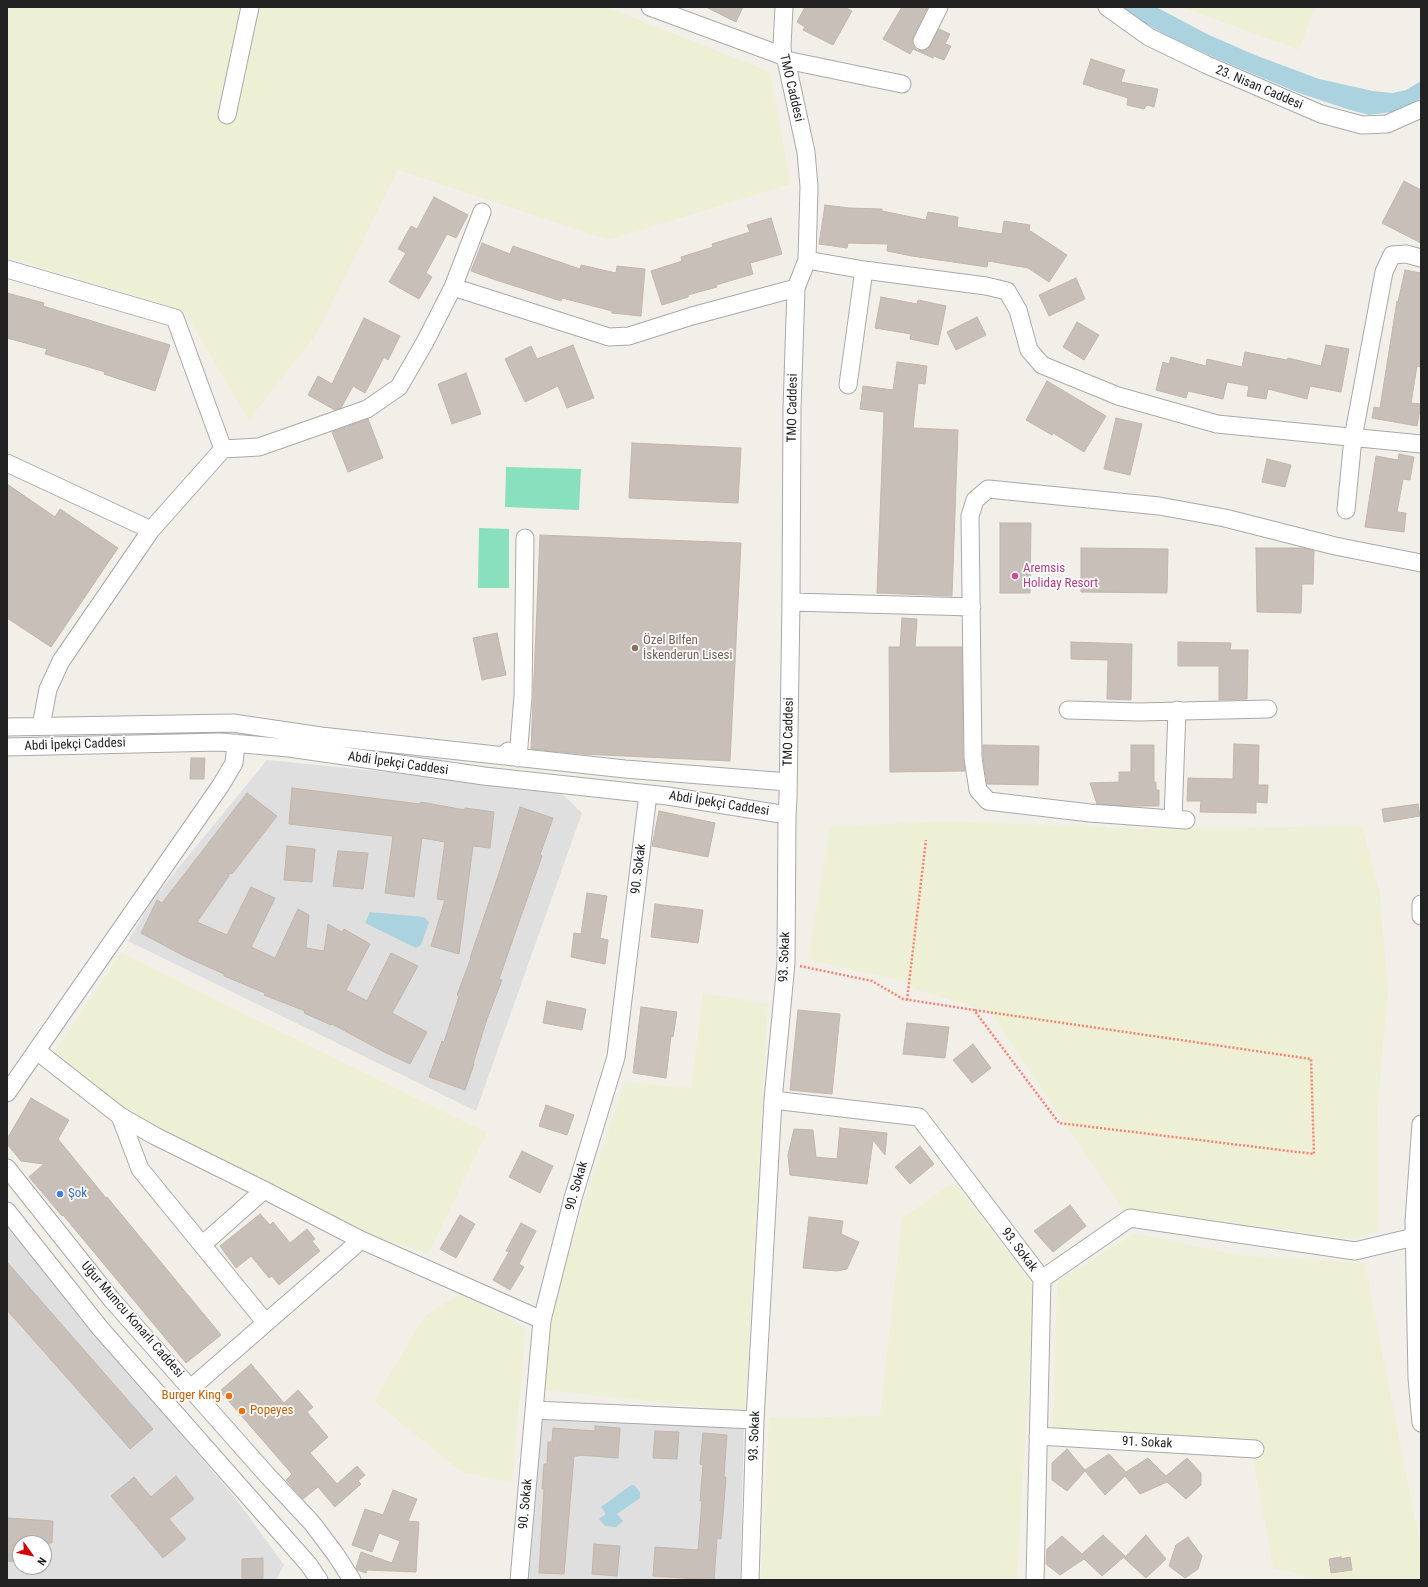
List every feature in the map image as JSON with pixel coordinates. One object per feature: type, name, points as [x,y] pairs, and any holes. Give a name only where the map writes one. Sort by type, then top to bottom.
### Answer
[{"type":"street","points":[[227,115],[250,7]]},
{"type":"street","points":[[650,7],[785,58],[902,84]]},
{"type":"street","name":"TMO Caddesi","points":[[784,7],[782,46],[806,152],[809,186],[807,260],[796,288],[792,408],[791,602],[787,815]]},
{"type":"street","points":[[922,41],[939,7]]},
{"type":"street","name":"23. Nisan Caddesi","points":[[1107,7],[1156,40],[1207,65],[1321,114],[1362,125],[1387,124],[1421,109]]},
{"type":"street","points":[[41,726],[48,689],[61,661],[151,530],[223,449],[259,447],[367,409],[399,387],[426,342],[453,287],[482,212]]},
{"type":"street","points":[[1346,510],[1352,438],[1384,272],[1392,256],[1406,254],[1421,258]]},
{"type":"street","points":[[807,260],[864,270],[986,286],[1007,291],[1018,310],[1029,350],[1042,365],[1118,396],[1216,424],[1421,444]]},
{"type":"street","points":[[7,269],[175,318],[223,449]]},
{"type":"street","points":[[848,385],[864,270]]},
{"type":"street","points":[[453,287],[609,337],[629,336],[692,316],[796,288]]},
{"type":"street","points":[[7,463],[151,530]]},
{"type":"street","points":[[1176,710],[1180,819],[1090,813],[988,801],[978,790],[972,758],[972,607],[970,516],[975,500],[988,489],[1159,506],[1225,518],[1335,546],[1421,563]]},
{"type":"street","points":[[518,758],[523,696],[525,538]]},
{"type":"street","points":[[791,602],[972,607]]},
{"type":"street","points":[[1068,710],[1139,712],[1268,709]]},
{"type":"street","name":"Abdi İpekçi Caddesi","points":[[7,727],[233,723],[321,736],[518,758],[625,769],[788,782]]},
{"type":"street","name":"Abdi İpekçi Caddesi","points":[[7,747],[150,743],[236,743],[289,748],[484,776],[648,794],[787,815]]},
{"type":"street","points":[[7,1092],[221,785],[234,763],[236,743]]},
{"type":"street","points":[[498,744],[518,758]]},
{"type":"street","name":"90. Sokak","points":[[519,1580],[542,1320],[573,1198],[616,1057],[648,794]]},
{"type":"street","name":"93. Sokak","points":[[750,1580],[755,1420],[773,1100],[786,963],[787,815]]},
{"type":"street","points":[[1421,904],[1421,916]]},
{"type":"street","points":[[37,1051],[120,1116],[155,1136],[361,1240],[542,1320]]},
{"type":"street","name":"93. Sokak","points":[[773,1100],[919,1117],[1042,1279],[1035,1580]]},
{"type":"street","points":[[120,1116],[140,1169],[266,1323]]},
{"type":"street","points":[[1421,1124],[1414,1237],[1416,1378],[1421,1423]]},
{"type":"street","name":"Uğur Mumcu Konarlı Caddesi","points":[[7,1168],[112,1300],[267,1475],[312,1523],[336,1555],[352,1580]]},
{"type":"street","points":[[202,1245],[264,1190]]},
{"type":"street","name":"Uğur Mumcu Konarlı Caddesi","points":[[7,1211],[100,1328],[309,1565],[319,1580]]},
{"type":"street","points":[[1042,1279],[1130,1218],[1355,1250],[1414,1237]]},
{"type":"street","points":[[191,1388],[361,1240]]},
{"type":"street","points":[[534,1410],[755,1420]]},
{"type":"street","name":"91. Sokak","points":[[1038,1436],[1255,1449]]},
{"type":"path","points":[[907,1000],[926,840]]},
{"type":"path","points":[[786,963],[872,981],[907,1000],[1311,1058],[1314,1154],[1058,1123],[974,1010]]},
{"type":"shaded area","points":[[267,760],[557,789],[582,813],[476,1111],[128,941],[153,899]]},
{"type":"shaded area","points":[[7,1227],[239,1503],[284,1565],[276,1580],[7,1580]]},
{"type":"shaded area","points":[[539,1415],[744,1424],[740,1580],[528,1580]]},
{"type":"green space","points":[[7,7],[607,7],[770,72],[791,184],[609,240],[398,170],[316,335],[249,420],[184,311],[7,257]]},
{"type":"green space","points":[[1182,7],[1315,7],[1299,50]]},
{"type":"green space","points":[[506,467],[581,469],[579,510],[505,507]]},
{"type":"green space","points":[[479,528],[509,529],[509,588],[478,588]]},
{"type":"green space","points":[[946,821],[1145,829],[1362,826],[1380,893],[1388,991],[1378,1105],[1379,1231],[1354,1239],[1122,1208],[990,1012],[914,989],[908,982],[808,960],[830,827]]},
{"type":"green space","points":[[121,953],[487,1133],[428,1254],[352,1229],[124,1111],[54,1054]]},
{"type":"green space","points":[[703,993],[768,1004],[745,1411],[544,1390],[549,1320],[585,1200],[625,1082],[691,1088]]},
{"type":"green space","points":[[954,1182],[1034,1287],[1017,1580],[761,1580],[769,1418],[880,1416],[902,1218]]},
{"type":"green space","points":[[1135,1233],[1237,1255],[1365,1263],[1421,1549],[1421,1579],[1324,1580],[1273,1568],[1252,1454],[1053,1430],[1057,1282]]},
{"type":"green space","points":[[462,1292],[526,1329],[512,1482],[463,1473],[374,1401],[424,1317]]},
{"type":"water","points":[[1122,7],[1156,7],[1209,35],[1255,55],[1319,79],[1373,91],[1392,93],[1406,90],[1421,81],[1421,98],[1392,112],[1369,115],[1347,109],[1299,93],[1213,57],[1170,37],[1141,21]]},
{"type":"water","points":[[370,912],[424,917],[429,922],[421,945],[416,948],[365,923]]},
{"type":"water","points":[[634,1485],[640,1492],[640,1498],[617,1514],[623,1521],[616,1527],[605,1526],[599,1519],[606,1514],[601,1507],[630,1486]]},
{"type":"building","points":[[706,7],[743,7],[736,22]]},
{"type":"building","points":[[805,7],[844,7],[852,11],[833,45],[803,30],[805,27],[797,22]]},
{"type":"building","points":[[902,7],[928,7],[913,37],[913,46],[917,50],[923,51],[928,49],[939,29],[950,34],[945,44],[951,46],[944,60],[934,56],[933,58],[913,49],[910,54],[883,39]]},
{"type":"building","points":[[1091,59],[1125,70],[1121,82],[1158,89],[1154,107],[1147,105],[1144,109],[1127,105],[1128,98],[1083,84]]},
{"type":"building","points":[[1404,181],[1421,190],[1421,243],[1382,223]]},
{"type":"building","points":[[434,197],[468,215],[456,238],[447,234],[426,273],[432,277],[419,299],[389,282],[406,253],[398,249],[411,226],[417,229]]},
{"type":"building","points":[[825,205],[849,208],[882,209],[882,211],[926,220],[928,212],[958,217],[957,227],[1002,234],[1004,221],[1030,225],[1029,230],[1067,255],[1049,282],[1028,268],[988,261],[987,267],[912,256],[887,251],[888,244],[848,243],[847,248],[819,244]]},
{"type":"building","points":[[771,218],[782,254],[750,263],[753,274],[716,285],[717,287],[688,295],[688,297],[662,305],[651,271],[682,261],[681,257],[713,247],[712,244],[750,232],[747,225]]},
{"type":"building","points":[[482,243],[510,254],[513,246],[580,269],[581,265],[616,273],[617,266],[645,269],[641,316],[612,313],[612,311],[562,298],[561,301],[471,271]]},
{"type":"building","points":[[1405,270],[1421,273],[1421,367],[1417,366],[1411,403],[1421,404],[1417,426],[1372,418],[1374,407],[1380,408],[1397,301],[1398,302]]},
{"type":"building","points":[[1076,278],[1085,299],[1049,316],[1039,295]]},
{"type":"building","points":[[7,293],[44,303],[43,306],[170,345],[155,391],[104,374],[105,372],[45,354],[47,349],[7,338]]},
{"type":"building","points":[[881,297],[917,304],[918,300],[946,306],[938,345],[910,339],[911,334],[875,328]]},
{"type":"building","points":[[977,317],[986,335],[956,350],[947,332]]},
{"type":"building","points":[[364,318],[400,336],[388,360],[384,357],[365,393],[353,386],[341,408],[335,410],[308,395],[318,376],[332,384]]},
{"type":"building","points":[[1077,322],[1099,335],[1084,360],[1063,347]]},
{"type":"building","points":[[573,345],[594,398],[567,408],[558,386],[525,402],[505,359],[531,346],[537,359]]},
{"type":"building","points":[[1326,345],[1349,349],[1341,392],[1310,386],[1307,399],[1268,389],[1266,399],[1247,396],[1249,386],[1227,382],[1223,399],[1188,391],[1186,398],[1156,390],[1163,362],[1169,364],[1171,357],[1206,366],[1207,359],[1242,367],[1245,352],[1287,360],[1288,358],[1321,366]]},
{"type":"building","points":[[897,362],[927,366],[925,384],[918,383],[913,428],[958,430],[952,596],[877,593],[884,412],[860,409],[863,386],[893,390]]},
{"type":"building","points":[[466,373],[481,414],[452,424],[438,384]]},
{"type":"building","points":[[1047,381],[1106,416],[1084,452],[1053,433],[1052,435],[1026,420]]},
{"type":"building","points":[[1116,418],[1142,424],[1130,475],[1104,469]]},
{"type":"building","points":[[368,419],[383,458],[348,472],[332,432]]},
{"type":"building","points":[[632,443],[741,448],[738,503],[629,498]]},
{"type":"building","points":[[1399,454],[1414,457],[1410,480],[1403,479],[1397,512],[1406,513],[1404,532],[1365,527],[1376,456],[1398,460]]},
{"type":"building","points":[[1267,459],[1291,465],[1285,487],[1262,482]]},
{"type":"building","points":[[7,484],[55,517],[60,509],[118,548],[51,647],[7,618]]},
{"type":"building","points":[[1000,523],[1031,523],[1030,593],[1000,593]]},
{"type":"building","name":"Özel Bilfen İskenderun Lisesi","points":[[540,535],[741,543],[730,761],[582,754],[531,749]]},
{"type":"building","points":[[1081,548],[1168,549],[1167,593],[1081,592]]},
{"type":"building","points":[[1256,548],[1303,548],[1314,551],[1313,584],[1302,584],[1301,613],[1257,612]]},
{"type":"building","points":[[902,618],[917,619],[915,647],[962,647],[963,758],[965,771],[890,772],[889,647],[900,647]]},
{"type":"building","points":[[497,633],[506,675],[482,680],[473,638]]},
{"type":"building","points":[[1071,642],[1132,644],[1131,700],[1107,699],[1108,660],[1071,659]]},
{"type":"building","points":[[1178,642],[1231,643],[1230,650],[1248,650],[1247,699],[1219,700],[1219,666],[1178,666]]},
{"type":"building","points":[[1234,744],[1259,745],[1258,785],[1268,785],[1267,803],[1256,802],[1256,813],[1200,812],[1201,801],[1187,801],[1188,778],[1233,779]]},
{"type":"building","points":[[983,745],[1039,746],[1038,785],[987,784],[983,757]]},
{"type":"building","points":[[1131,745],[1154,745],[1154,782],[1156,782],[1156,790],[1159,790],[1159,806],[1097,804],[1090,783],[1119,782],[1119,772],[1131,772]]},
{"type":"building","points":[[191,758],[205,758],[204,779],[190,779]]},
{"type":"building","points":[[292,788],[420,804],[421,802],[465,810],[465,808],[494,812],[490,848],[473,846],[459,954],[431,946],[445,900],[437,899],[445,842],[422,838],[414,897],[385,893],[393,836],[289,824]]},
{"type":"building","points":[[247,793],[277,816],[232,874],[231,873],[228,875],[229,876],[197,922],[227,935],[251,887],[275,898],[251,947],[275,958],[298,909],[309,915],[306,948],[324,951],[328,924],[342,932],[344,929],[370,944],[346,990],[367,1001],[391,953],[418,966],[392,1013],[427,1032],[410,1064],[332,1024],[331,1025],[304,1013],[305,1011],[264,995],[265,993],[224,976],[224,974],[184,956],[141,933],[157,900],[162,903]]},
{"type":"building","points":[[1418,804],[1420,816],[1384,822],[1382,809]]},
{"type":"building","points":[[520,807],[553,818],[540,855],[542,856],[499,979],[502,980],[487,1019],[465,1090],[429,1077],[442,1041],[444,1042],[459,996],[457,995],[471,958]]},
{"type":"building","points":[[659,811],[715,823],[708,857],[652,846]]},
{"type":"building","points":[[287,846],[315,849],[312,882],[284,880]]},
{"type":"building","points":[[338,851],[368,853],[363,889],[333,886]]},
{"type":"building","points":[[587,893],[607,896],[600,938],[608,940],[605,964],[571,957],[574,933],[581,934]]},
{"type":"building","points":[[655,904],[703,910],[698,943],[651,937]]},
{"type":"building","points":[[547,1001],[586,1009],[582,1030],[543,1023]]},
{"type":"building","points":[[641,1007],[677,1012],[673,1037],[671,1036],[666,1078],[633,1073]]},
{"type":"building","points":[[798,1010],[840,1014],[832,1094],[790,1090]]},
{"type":"building","points":[[907,1023],[949,1027],[945,1058],[903,1054]]},
{"type":"building","points":[[973,1044],[991,1068],[972,1083],[953,1060]]},
{"type":"building","points":[[31,1098],[69,1120],[58,1139],[221,1335],[186,1363],[63,1215],[62,1216],[29,1177],[44,1164],[21,1161],[7,1144],[7,1139]]},
{"type":"building","points":[[546,1105],[574,1115],[567,1135],[539,1126]]},
{"type":"building","points":[[840,1128],[887,1133],[885,1155],[873,1140],[867,1184],[790,1175],[788,1155],[794,1129],[813,1130],[816,1157],[837,1159]]},
{"type":"building","points":[[920,1146],[934,1164],[910,1184],[895,1167]]},
{"type":"building","points":[[522,1151],[553,1166],[540,1193],[509,1177]]},
{"type":"building","points":[[1070,1205],[1086,1226],[1053,1252],[1034,1231]]},
{"type":"building","points":[[260,1214],[270,1225],[273,1222],[290,1243],[307,1229],[315,1239],[312,1241],[320,1251],[279,1285],[272,1276],[269,1278],[251,1256],[236,1268],[220,1246]]},
{"type":"building","points":[[460,1215],[475,1224],[456,1258],[440,1249]]},
{"type":"building","points":[[809,1217],[843,1221],[841,1234],[859,1242],[847,1269],[837,1271],[803,1268]]},
{"type":"building","points":[[521,1223],[536,1231],[519,1264],[524,1267],[510,1290],[493,1280],[509,1252],[506,1251]]},
{"type":"building","points":[[7,1262],[153,1429],[130,1449],[7,1310]]},
{"type":"building","points":[[251,1364],[284,1403],[298,1390],[313,1407],[307,1412],[328,1437],[310,1453],[337,1484],[357,1466],[365,1475],[358,1481],[361,1484],[335,1507],[318,1487],[303,1499],[286,1480],[292,1474],[220,1391]]},
{"type":"building","points":[[595,1426],[620,1428],[618,1458],[579,1455],[574,1456],[564,1574],[539,1573],[544,1464],[547,1464],[548,1442],[552,1442],[553,1428],[595,1431]]},
{"type":"building","points":[[655,1431],[679,1432],[677,1459],[653,1458]]},
{"type":"building","points":[[703,1433],[727,1435],[724,1477],[726,1477],[721,1539],[717,1538],[714,1580],[653,1576],[655,1547],[698,1550],[702,1501],[700,1501],[703,1465],[700,1464]]},
{"type":"building","points":[[1067,1449],[1085,1470],[1109,1454],[1126,1472],[1148,1458],[1166,1476],[1187,1458],[1201,1473],[1201,1485],[1186,1499],[1167,1482],[1140,1494],[1125,1476],[1105,1495],[1085,1471],[1067,1491],[1052,1480],[1052,1463]]},
{"type":"building","points":[[176,1476],[194,1499],[169,1519],[186,1539],[163,1558],[111,1496],[134,1477],[151,1497]]},
{"type":"building","points":[[393,1490],[417,1499],[408,1521],[419,1522],[416,1572],[367,1570],[366,1573],[357,1570],[356,1568],[361,1552],[392,1563],[400,1541],[379,1533],[372,1552],[352,1545],[365,1509],[383,1515]]},
{"type":"building","points":[[7,1518],[53,1521],[52,1543],[52,1535],[12,1535],[12,1561],[7,1561]]},
{"type":"building","points":[[1103,1535],[1125,1556],[1102,1576],[1084,1559],[1060,1575],[1046,1564],[1047,1549],[1062,1536],[1082,1554]]},
{"type":"building","points":[[1146,1535],[1166,1559],[1146,1578],[1124,1558]]},
{"type":"building","points":[[1188,1537],[1202,1556],[1198,1569],[1185,1578],[1169,1566],[1176,1545]]},
{"type":"building","points":[[594,1544],[620,1546],[617,1576],[592,1574]]},
{"type":"building","points":[[1341,1557],[1341,1559],[1350,1557],[1352,1570],[1331,1573],[1329,1559]]},
{"type":"building","points":[[263,1558],[263,1580],[242,1580],[242,1559]]},
{"type":"place","name":"Aremsis Holiday Resort","points":[[1015,576]]},
{"type":"place","name":"Özel Bilfen İskenderun Lisesi","points":[[635,648]]},
{"type":"place","name":"Şok","points":[[60,1194]]},
{"type":"place","name":"Burger King","points":[[229,1396]]},
{"type":"place","name":"Popeyes","points":[[242,1411]]}]
